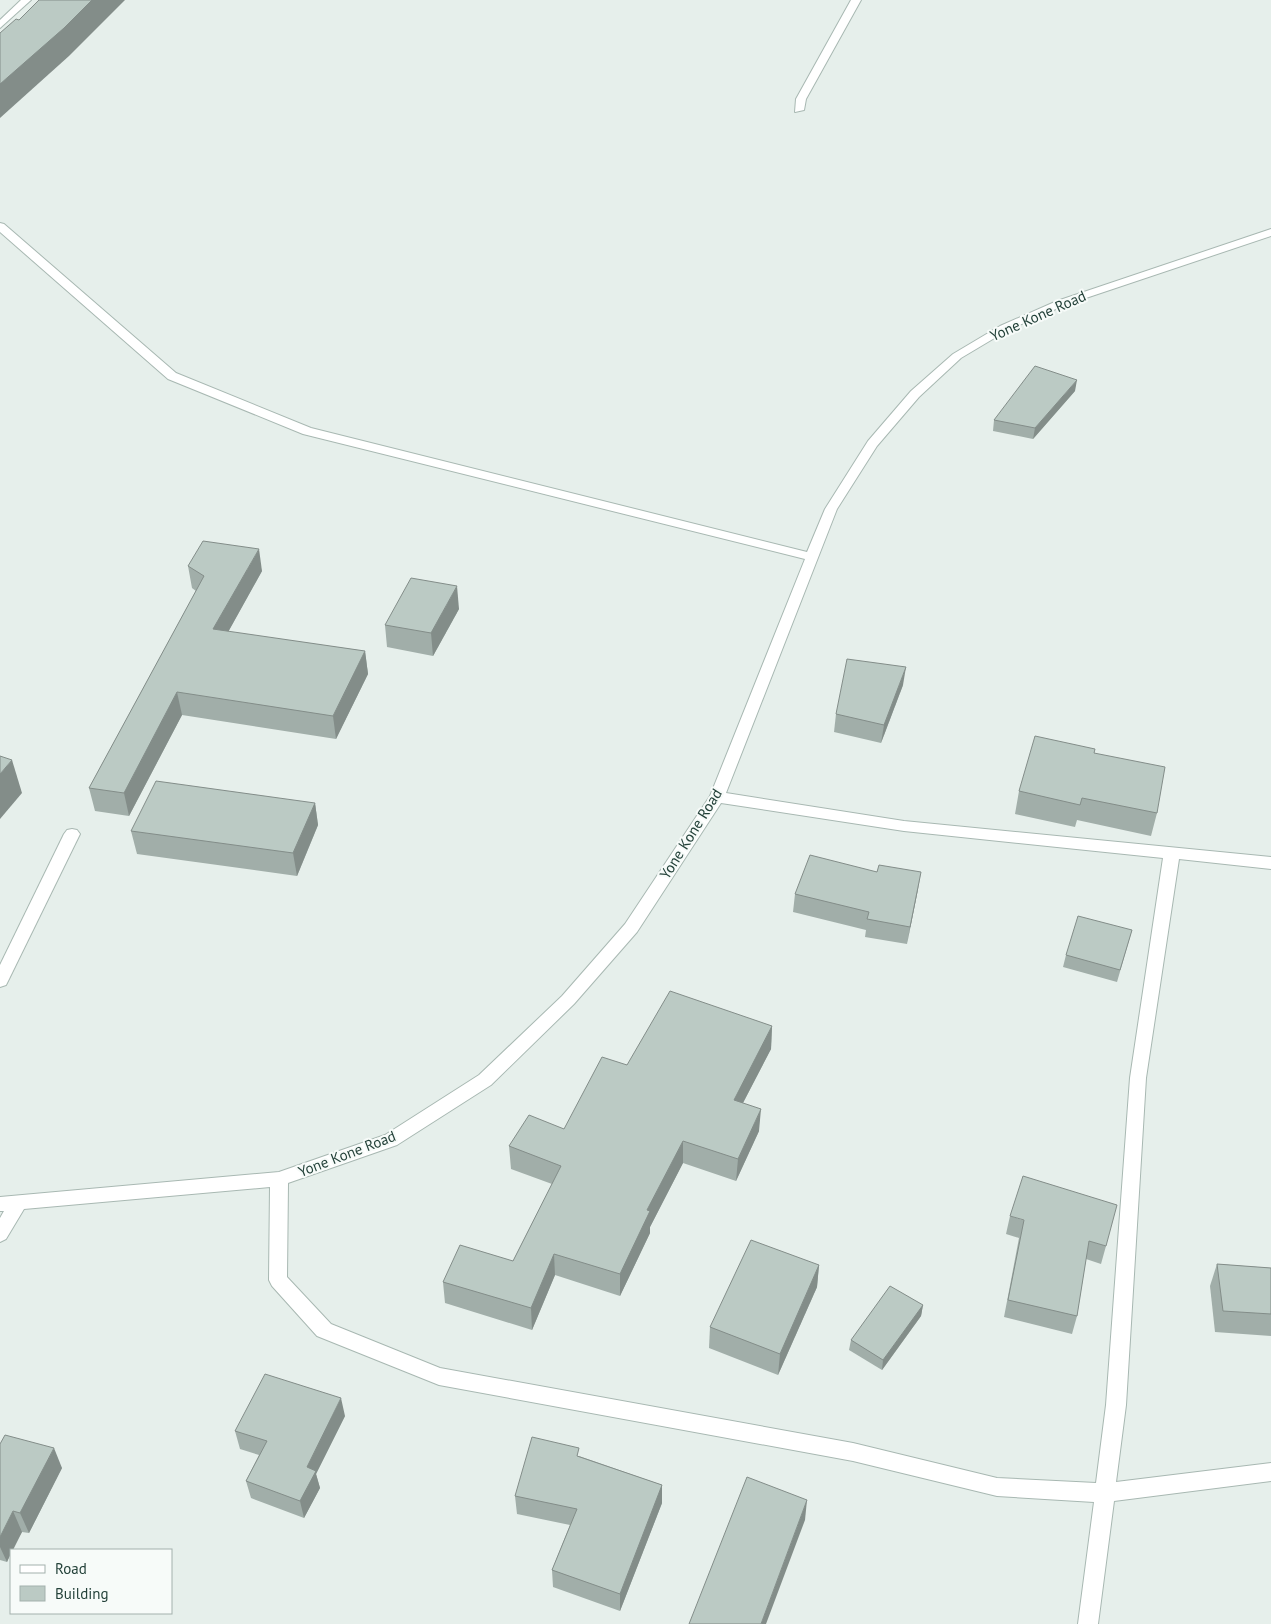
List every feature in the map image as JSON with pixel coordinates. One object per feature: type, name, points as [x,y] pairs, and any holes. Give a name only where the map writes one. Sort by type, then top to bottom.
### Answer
[{"type":"street","points":[[0,25],[26,0]]},
{"type":"street","points":[[799,110],[802,99],[856,0]]},
{"type":"street","points":[[0,226],[172,376],[307,431],[812,557]]},
{"type":"street","name":"Yone Kone Road","points":[[9,1204],[279,1179],[391,1140],[485,1080],[568,1000],[631,928],[717,797],[831,509],[872,444],[915,394],[957,356],[1004,328],[1062,302],[1271,232]]},
{"type":"street","points":[[717,797],[904,826],[1271,863]]},
{"type":"street","points":[[0,981],[72,834]]},
{"type":"street","points":[[1088,1624],[1116,1405],[1138,1078],[1172,852]]},
{"type":"street","points":[[279,1179],[278,1280],[324,1330],[439,1376],[853,1452],[997,1487],[1106,1493],[1271,1472]]},
{"type":"street","points":[[0,1234],[9,1204]]},
{"type":"building","points":[[39,0],[92,0],[64,28],[0,84],[0,33],[16,19],[19,20]]},
{"type":"building","points":[[1035,366],[1077,380],[1035,428],[994,420]]},
{"type":"building","points":[[203,541],[259,549],[213,629],[365,651],[333,716],[177,692],[124,793],[89,788],[204,576],[188,566]]},
{"type":"building","points":[[411,578],[457,586],[431,633],[385,625]]},
{"type":"building","points":[[847,659],[906,667],[884,725],[836,714]]},
{"type":"building","points":[[1035,736],[1095,749],[1094,753],[1165,767],[1157,813],[1082,798],[1080,805],[1019,791]]},
{"type":"building","points":[[0,756],[12,760],[0,774]]},
{"type":"building","points":[[156,781],[315,803],[293,853],[131,831]]},
{"type":"building","points":[[810,855],[877,872],[879,865],[921,872],[910,927],[867,919],[869,912],[795,894]]},
{"type":"building","points":[[1078,916],[1132,930],[1120,970],[1066,955]]},
{"type":"building","points":[[670,991],[772,1026],[734,1100],[761,1109],[738,1159],[683,1141],[647,1210],[650,1211],[620,1274],[554,1254],[531,1308],[443,1282],[460,1245],[513,1261],[561,1166],[509,1146],[529,1115],[564,1129],[602,1057],[627,1065]]},
{"type":"building","points":[[1023,1176],[1117,1205],[1106,1246],[1089,1241],[1077,1316],[1008,1300],[1024,1220],[1010,1216]]},
{"type":"building","points":[[751,1240],[819,1265],[780,1354],[710,1327]]},
{"type":"building","points":[[1217,1264],[1271,1268],[1271,1314],[1223,1311]]},
{"type":"building","points":[[890,1286],[923,1305],[883,1360],[851,1340]]},
{"type":"building","points":[[265,1374],[341,1398],[307,1467],[316,1471],[300,1501],[246,1481],[267,1441],[235,1431]]},
{"type":"building","points":[[5,1435],[54,1448],[20,1513],[13,1511],[0,1537],[0,1444]]},
{"type":"building","points":[[532,1437],[579,1448],[577,1456],[662,1485],[620,1594],[552,1570],[577,1509],[515,1496]]},
{"type":"building","points":[[747,1477],[807,1500],[761,1624],[689,1624]]}]
